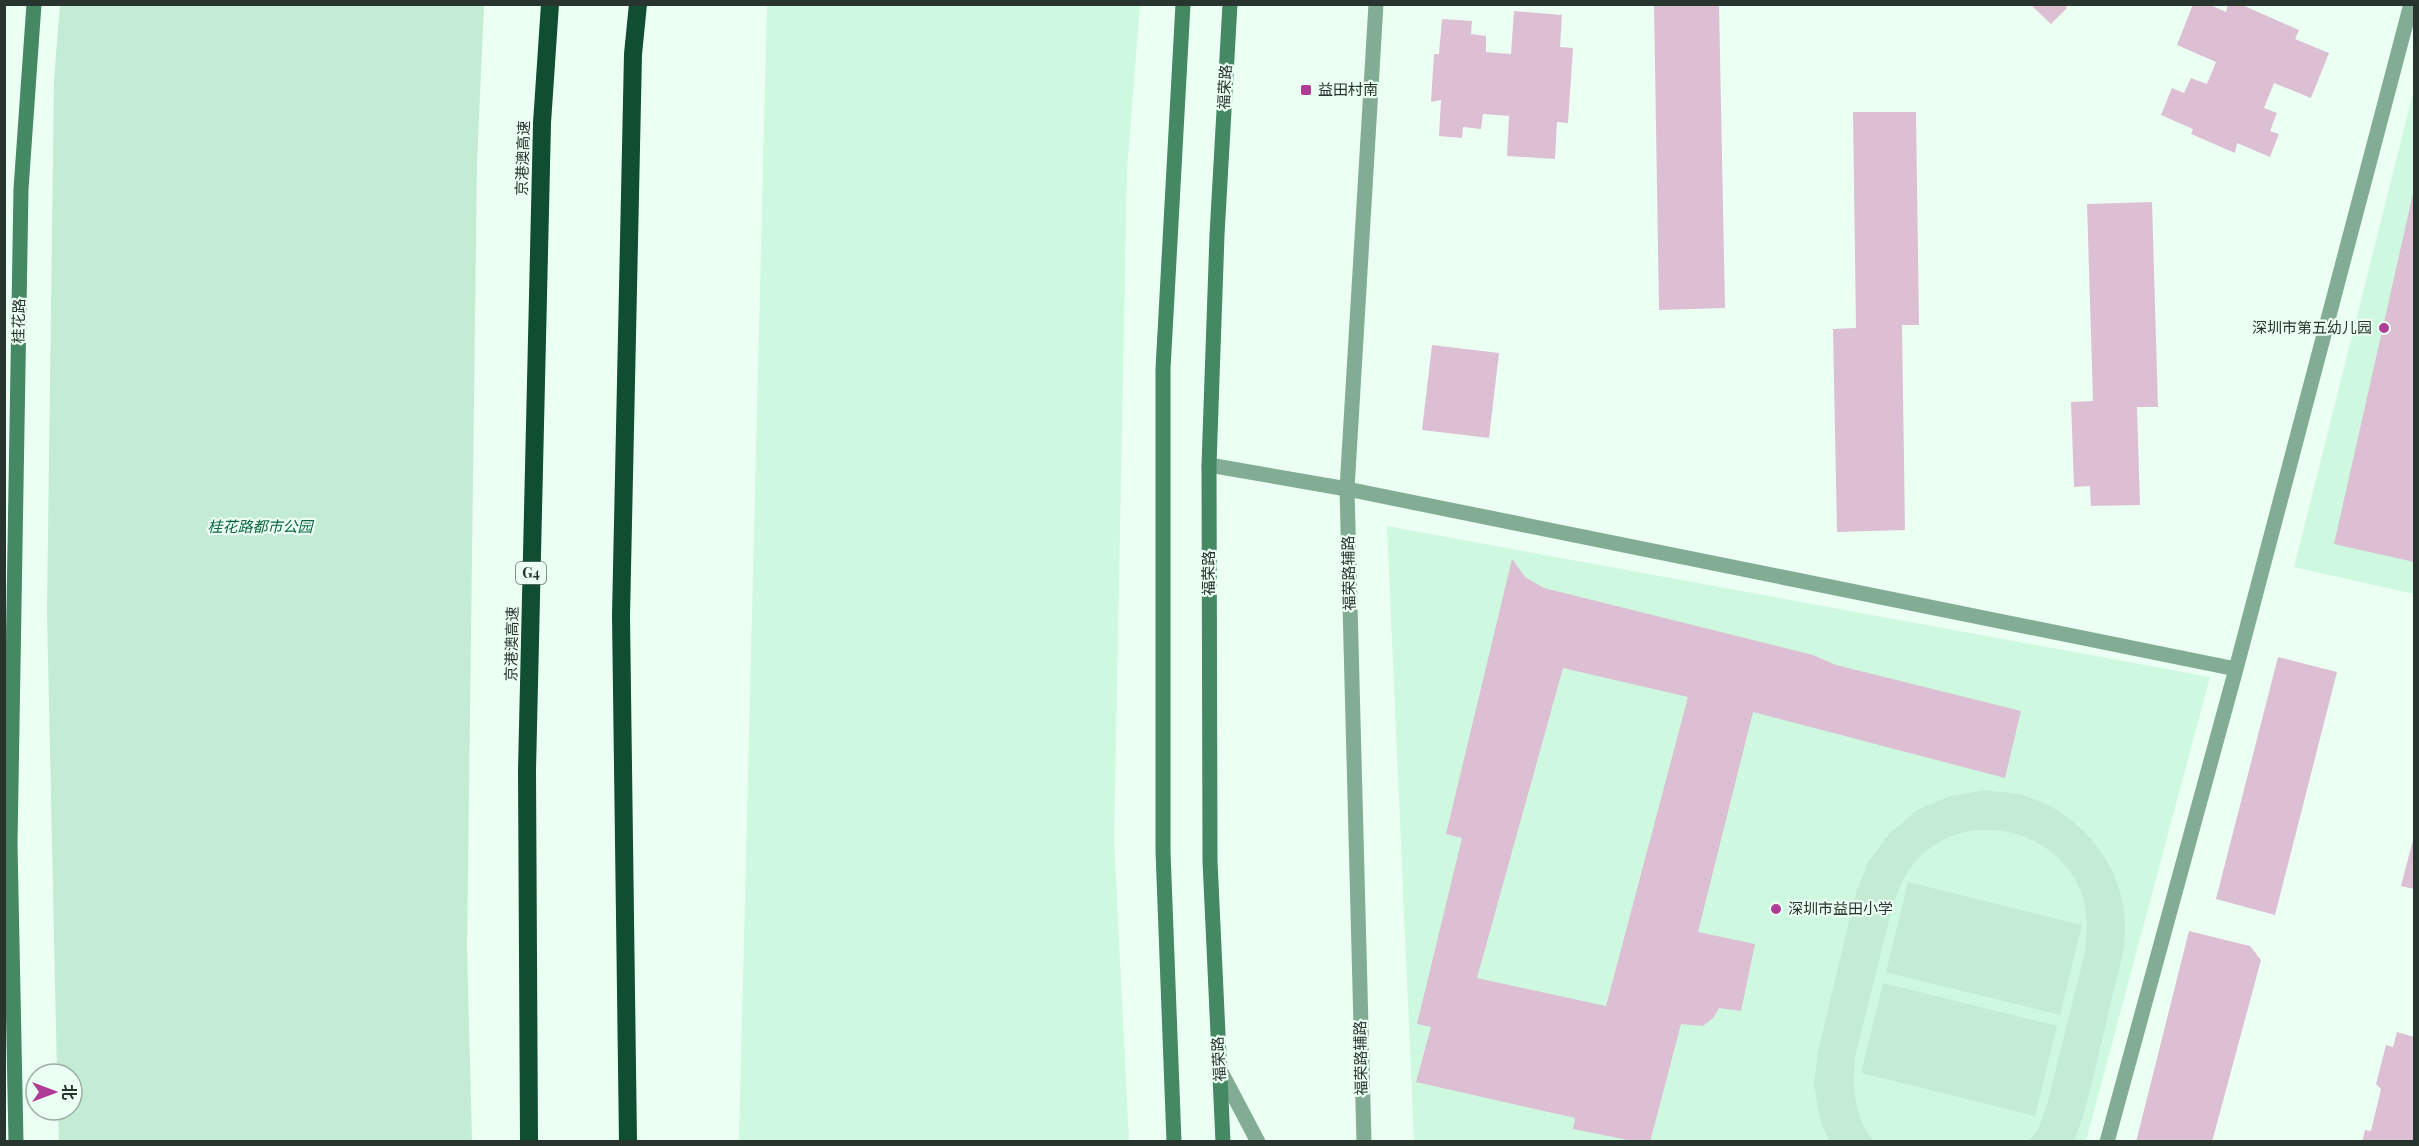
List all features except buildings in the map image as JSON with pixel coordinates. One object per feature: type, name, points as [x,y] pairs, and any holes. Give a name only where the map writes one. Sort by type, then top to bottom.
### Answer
[{"type":"highway","name":"京港澳高速","points":[[529,1142],[527,770],[542,123],[550,4]]},
{"type":"highway","points":[[628,1142],[621,616],[633,54],[638,4]]},
{"type":"main road","name":"桂花路","points":[[16,1142],[10,844],[21,189],[34,4]]},
{"type":"main road","points":[[1174,1142],[1163,851],[1163,369],[1183,4]]},
{"type":"main road","name":"福荣路","points":[[1223,1142],[1210,861],[1209,465],[1216,235],[1230,4]]},
{"type":"street","name":"福荣路辅路","points":[[1364,1142],[1347,489],[1376,4]]},
{"type":"street","points":[[2107,1142],[2236,669],[2411,4]]},
{"type":"street","points":[[1209,465],[1347,489],[2236,669]]},
{"type":"street","points":[[1219,1068],[1258,1142]]},
{"type":"shaded area","points":[[767,5],[1140,5],[1127,170],[1114,840],[1129,1141],[739,1141]]},
{"type":"shaded area","name":"深圳市第五幼儿园","points":[[2414,89],[2414,594],[2294,567]]},
{"type":"shaded area","name":"深圳市益田小学","points":[[1387,526],[2210,677],[2086,1141],[1414,1141]]},
{"type":"green space","name":"桂花路都市公园","points":[[60,5],[484,5],[477,162],[467,948],[472,1141],[59,1141],[58,1122],[84,1122],[84,1062],[57,1062],[47,612],[54,81]]},
{"type":"green space","points":[[1986,790],[2018,794],[2043,803],[2080,828],[2107,862],[2117,881],[2123,903],[2125,935],[2121,964],[2083,1117],[2074,1141],[2029,1141],[2038,1129],[2047,1105],[2085,952],[2087,926],[2084,901],[2073,876],[2056,856],[2036,842],[2012,833],[1987,830],[1961,833],[1938,843],[1917,860],[1903,881],[1893,904],[1855,1058],[1854,1091],[1858,1112],[1873,1141],[1829,1141],[1820,1120],[1814,1084],[1818,1051],[1856,893],[1868,862],[1890,833],[1917,810],[1950,796]]},
{"type":"green space","points":[[1908,882],[2082,925],[2060,1015],[1886,972]]},
{"type":"green space","points":[[1883,983],[2057,1026],[2035,1116],[1861,1073]]},
{"type":"place","name":"益田村南","points":[[1306,90]]},
{"type":"place","name":"深圳市第五幼儿园","points":[[2384,328]]},
{"type":"place","name":"深圳市益田小学","points":[[1776,909]]}]
